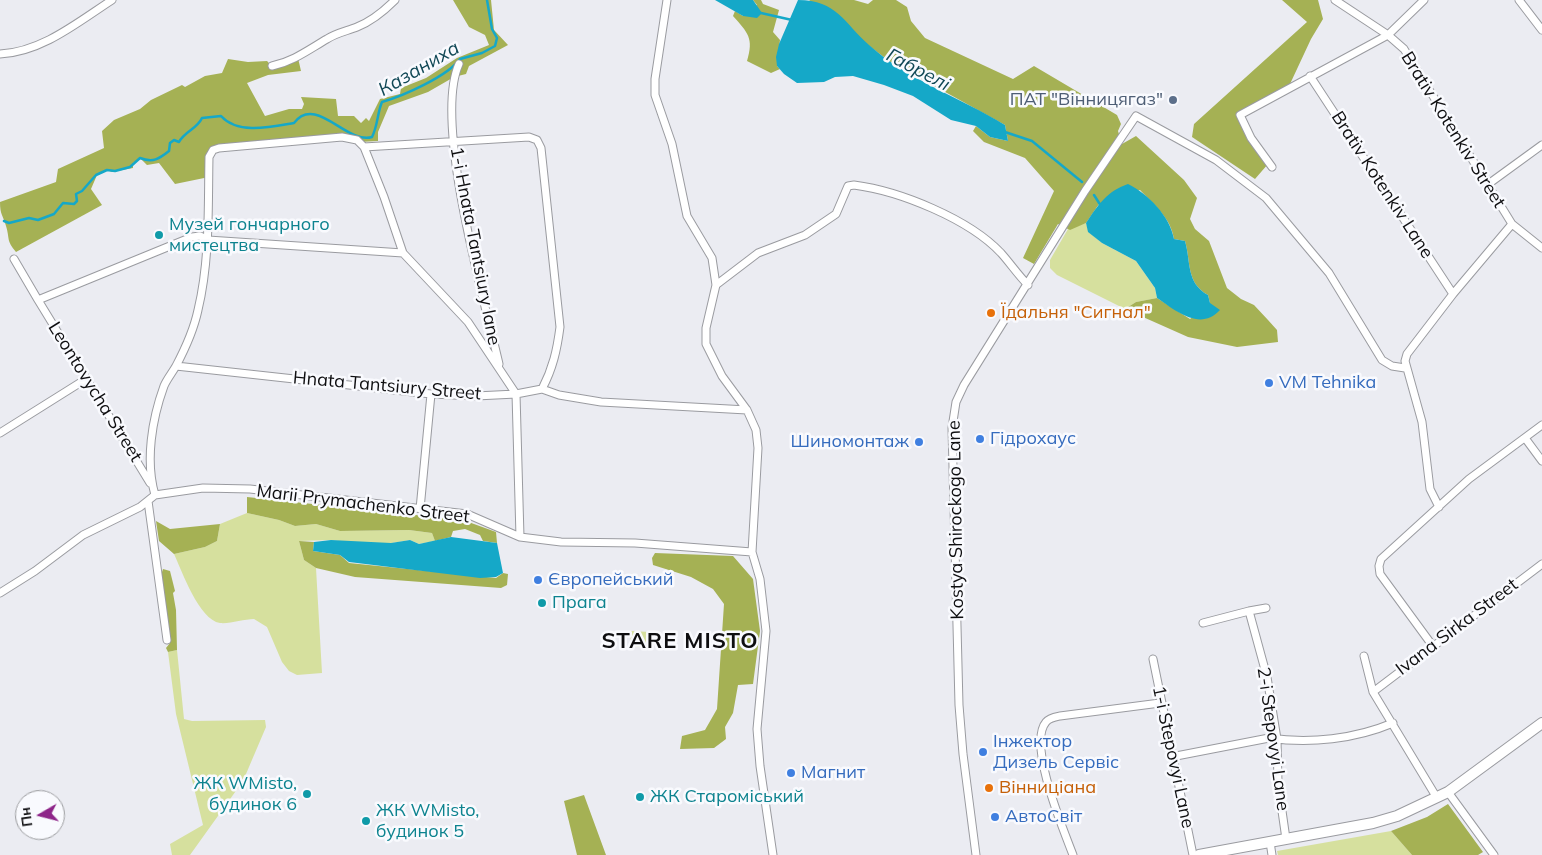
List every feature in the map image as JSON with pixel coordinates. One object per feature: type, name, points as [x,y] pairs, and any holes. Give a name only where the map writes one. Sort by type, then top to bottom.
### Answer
[{"type":"main road","points":[[1198,855],[1373,823],[1397,816],[1448,792],[1542,723]]},
{"type":"street","points":[[0,54],[32,47],[61,34],[112,0]]},
{"type":"street","points":[[272,66],[288,63],[314,49],[328,38],[360,26],[386,10],[395,0]]},
{"type":"street","points":[[667,0],[655,79],[655,95],[672,144],[687,216],[712,258],[716,285],[706,328],[706,344],[722,376],[747,410],[756,430],[758,448],[752,552],[760,580],[766,631],[757,729],[760,766],[773,855]]},
{"type":"street","name":"Brativ Kotenkiv Street","points":[[1336,0],[1388,36],[1411,59],[1512,224],[1542,248]]},
{"type":"street","points":[[1272,167],[1251,138],[1240,115],[1388,36],[1424,0]]},
{"type":"street","points":[[1520,0],[1542,30]]},
{"type":"street","name":"1-i Hnata Tantsiury lane","points":[[459,64],[452,91],[453,143],[466,220],[500,369]]},
{"type":"street","name":"Brativ Kotenkiv Lane","points":[[1310,76],[1453,294]]},
{"type":"street","name":"Kostya Shirockogo Lane","points":[[976,855],[963,754],[959,705],[952,428],[956,402],[964,385],[1085,191],[1136,116],[1216,160],[1258,190],[1307,244],[1329,274],[1382,360],[1392,366],[1405,368]]},
{"type":"street","points":[[364,147],[453,143],[529,136],[537,140],[541,148],[560,326],[557,352],[551,372],[542,389]]},
{"type":"street","points":[[0,593],[35,571],[83,535],[148,501],[155,495],[152,485],[151,442],[154,420],[165,385],[189,339],[198,310],[208,240],[209,157],[213,150],[342,137],[357,140],[364,147],[403,252],[468,322],[500,369],[506,382],[516,394],[520,537]]},
{"type":"street","points":[[1487,185],[1542,145]]},
{"type":"street","points":[[716,285],[758,253],[805,235],[836,214],[844,192],[848,186],[854,185],[932,207],[979,235],[1001,253],[1014,272],[1028,285]]},
{"type":"street","points":[[1439,507],[1430,490],[1422,422],[1405,368],[1407,354],[1453,294],[1512,224]]},
{"type":"street","points":[[38,300],[192,237],[200,236],[208,240],[403,252]]},
{"type":"street","name":"Leontovycha Street","points":[[14,259],[152,485]]},
{"type":"street","name":"Hnata Tantsiury Street","points":[[176,366],[431,394],[476,396],[516,394],[542,389],[559,395],[601,402],[747,410]]},
{"type":"street","points":[[0,433],[86,379]]},
{"type":"street","points":[[420,509],[431,394]]},
{"type":"street","points":[[1432,645],[1380,574],[1379,566],[1381,559],[1469,480],[1542,425]]},
{"type":"street","points":[[1525,438],[1542,461]]},
{"type":"street","name":"Marii Prymachenko Street","points":[[155,495],[204,488],[250,489],[467,514],[520,537],[586,544],[635,543],[752,552]]},
{"type":"street","points":[[148,501],[167,640]]},
{"type":"street","name":"Ivana Sirka Street","points":[[1373,692],[1432,645],[1542,564]]},
{"type":"street","points":[[1203,623],[1266,608]]},
{"type":"street","name":"2-i Stepovyi Lane","points":[[1249,611],[1267,677],[1276,739],[1278,783],[1286,839]]},
{"type":"street","points":[[1364,656],[1373,692],[1437,798]]},
{"type":"street","name":"1-i Stepovyi Lane","points":[[1153,659],[1171,757],[1193,855]]},
{"type":"street","points":[[1073,855],[1053,805],[1046,776],[1042,741],[1046,722],[1060,716],[1160,703]]},
{"type":"street","points":[[1171,757],[1269,738],[1347,737],[1393,723]]},
{"type":"street","points":[[1448,792],[1494,855]]},
{"type":"street","points":[[1270,842],[1272,855]]},
{"type":"green space","points":[[453,0],[491,0],[494,30],[508,45],[469,66],[466,74],[454,77],[428,92],[389,106],[378,132],[378,141],[359,142],[342,137],[213,150],[209,177],[175,184],[159,163],[147,165],[141,159],[133,163],[133,168],[112,172],[107,170],[97,175],[91,189],[102,205],[16,252],[11,245],[1,212],[0,202],[56,182],[58,169],[104,148],[102,131],[114,120],[140,109],[151,100],[182,85],[185,87],[205,76],[222,73],[228,59],[248,62],[267,61],[272,66],[298,58],[301,71],[268,75],[247,83],[265,116],[289,109],[302,109],[304,104],[301,97],[336,99],[338,116],[354,116],[361,123],[366,118],[369,121],[380,99],[400,94],[401,88],[426,78],[457,58],[489,45],[485,35],[469,27]]},
{"type":"green space","points":[[753,0],[761,0],[763,4],[779,10],[773,32],[780,40],[777,66],[780,69],[771,73],[747,61],[750,41],[746,32],[733,16],[735,11],[743,16],[757,5]]},
{"type":"green space","points":[[809,0],[854,0],[868,4],[873,0],[896,0],[907,7],[911,21],[925,38],[1013,79],[1034,66],[1117,115],[1121,124],[1118,131],[1122,144],[1136,136],[1184,180],[1197,198],[1190,219],[1195,229],[1209,241],[1227,288],[1241,299],[1254,305],[1277,330],[1278,342],[1237,347],[1188,337],[1125,309],[1136,302],[1157,298],[1190,319],[1210,303],[1208,295],[1196,284],[1190,271],[1185,241],[1174,239],[1166,218],[1140,190],[1099,204],[1086,223],[1070,230],[1058,224],[1034,264],[1023,258],[1054,191],[1025,158],[984,142],[973,131],[976,126],[990,137],[1008,141],[1005,125],[889,61]]},
{"type":"green space","points":[[1282,0],[1318,0],[1323,19],[1311,39],[1290,84],[1237,113],[1247,139],[1268,164],[1255,179],[1192,137],[1194,124],[1307,22]]},
{"type":"green space","points":[[1086,223],[1089,232],[1102,243],[1136,261],[1155,288],[1157,298],[1136,302],[1125,309],[1057,275],[1050,268],[1050,260],[1068,229]]},
{"type":"green space","points":[[247,497],[463,520],[496,532],[497,543],[483,541],[480,535],[465,529],[453,531],[451,537],[435,541],[432,533],[409,530],[340,531],[316,524],[295,526],[279,520],[247,513]]},
{"type":"green space","points":[[247,513],[279,520],[295,526],[316,524],[340,531],[409,530],[432,533],[435,541],[419,544],[410,540],[366,544],[331,540],[299,541],[304,560],[316,568],[322,673],[297,675],[289,671],[282,662],[267,627],[254,619],[228,623],[212,620],[192,594],[174,554],[205,547],[217,541],[220,524]]},
{"type":"green space","points":[[156,521],[170,529],[220,524],[217,541],[205,547],[174,554],[159,541]]},
{"type":"green space","points":[[299,541],[314,542],[313,551],[340,555],[349,563],[496,578],[503,573],[508,574],[507,585],[501,588],[355,577],[316,568],[304,560]]},
{"type":"green space","points":[[655,553],[733,556],[753,579],[760,631],[753,684],[738,685],[733,713],[725,727],[726,739],[714,748],[680,749],[682,736],[705,730],[717,709],[724,604],[713,589],[691,577],[653,565],[652,558]]},
{"type":"green space","points":[[163,569],[170,571],[175,591],[173,593],[176,610],[177,650],[168,652],[166,648],[170,643],[160,578]]},
{"type":"green space","points":[[631,631],[650,632],[651,648],[630,646]]},
{"type":"green space","points":[[177,650],[184,719],[192,721],[265,720],[266,727],[243,781],[190,855],[172,855],[170,844],[203,825],[176,714],[168,652]]},
{"type":"green space","points":[[584,795],[606,855],[577,855],[564,801]]},
{"type":"green space","points":[[1448,804],[1483,852],[1478,855],[1412,855],[1391,831],[1427,817]]},
{"type":"green space","points":[[1391,831],[1412,855],[1278,855],[1277,851]]},
{"type":"water","points":[[715,0],[753,0],[762,13],[757,18],[743,16]]},
{"type":"water","points":[[798,0],[811,1],[831,8],[884,57],[918,79],[1005,125],[1008,141],[990,137],[976,126],[951,120],[913,96],[853,76],[835,77],[824,82],[797,83],[784,74],[777,66],[776,57],[779,44]]},
{"type":"water","points":[[1128,184],[1150,200],[1163,214],[1172,230],[1174,239],[1185,241],[1190,271],[1196,284],[1208,295],[1210,303],[1220,310],[1212,316],[1204,319],[1188,317],[1157,298],[1155,288],[1136,261],[1102,243],[1088,232],[1086,223],[1099,205],[1114,191]]},
{"type":"water","points":[[451,537],[497,543],[503,573],[496,577],[480,578],[349,562],[340,555],[313,551],[314,542],[331,540],[391,543],[410,540],[419,544]]},
{"type":"waterway","name":"Казаниха","points":[[4,221],[9,223],[29,218],[38,220],[54,214],[63,203],[74,204],[77,201],[76,194],[82,191],[96,175],[107,170],[115,171],[130,167],[140,158],[149,160],[159,158],[169,151],[170,143],[174,140],[179,142],[202,118],[221,116],[236,126],[255,128],[294,123],[303,116],[312,114],[322,117],[362,138],[372,137],[382,102],[413,90],[436,78],[446,72],[460,59],[482,53],[495,46],[497,38],[492,29],[487,0]]},
{"type":"waterway","name":"Габрелі","points":[[761,13],[792,20]]},
{"type":"waterway","name":"Габрелі","points":[[1005,132],[1032,141],[1082,182]]},
{"type":"waterway","name":"Габрелі","points":[[1094,195],[1101,206]]},
{"type":"place","name":"ПАТ \"Вінницягаз\"","points":[[1173,100]]},
{"type":"place","name":"Музей гончарного мистецтва","points":[[159,235]]},
{"type":"place","name":"Їдальня \"Сигнал\"","points":[[991,313]]},
{"type":"place","name":"VM Tehnika","points":[[1269,383]]},
{"type":"place","name":"Гідрохаус","points":[[980,439]]},
{"type":"place","name":"Шиномонтаж","points":[[919,442]]},
{"type":"place","name":"Європейський","points":[[538,580]]},
{"type":"place","name":"Прага","points":[[542,603]]},
{"type":"place","name":"Інжектор Дизель Сервіс","points":[[983,752]]},
{"type":"place","name":"Магнит","points":[[791,773]]},
{"type":"place","name":"Вінниціана","points":[[989,788]]},
{"type":"place","name":"ЖК WMisto, будинок 6","points":[[307,794]]},
{"type":"place","name":"ЖК Староміський","points":[[640,797]]},
{"type":"place","name":"АвтоСвіт","points":[[995,817]]},
{"type":"place","name":"ЖК WMisto, будинок 5","points":[[366,821]]},
{"type":"district","name":"STARE MISTO","points":[[680,641]]}]
